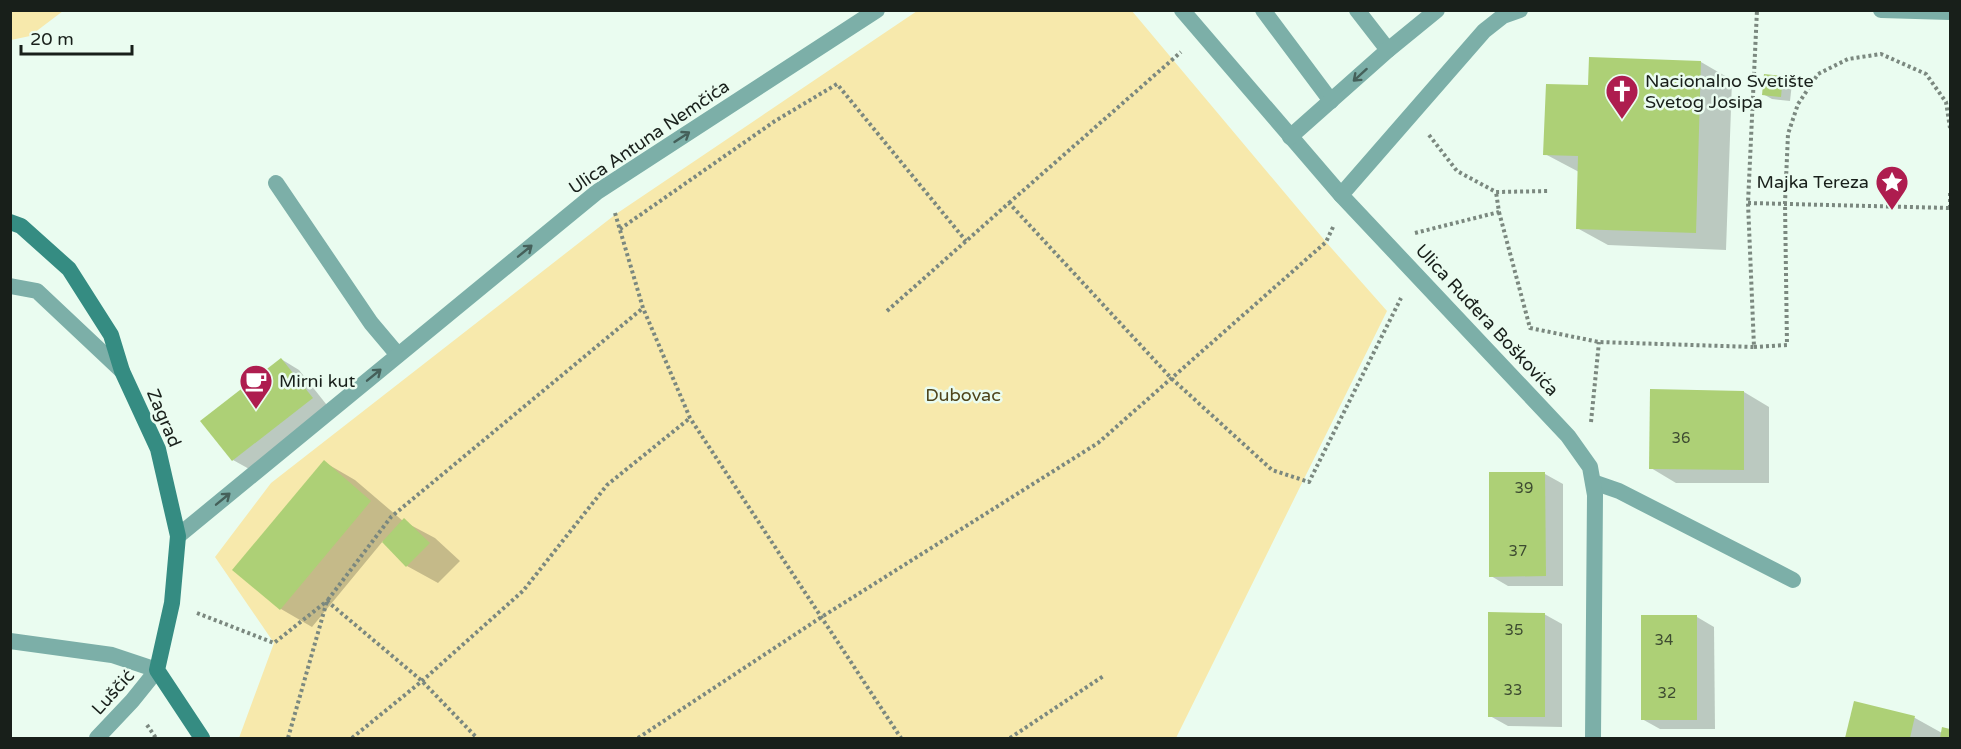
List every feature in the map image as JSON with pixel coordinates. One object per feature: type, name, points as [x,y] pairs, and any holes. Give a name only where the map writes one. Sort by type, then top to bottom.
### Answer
[{"type":"main road","name":"Zagrad","points":[[10,222],[21,226],[69,269],[111,335],[122,371],[158,449],[178,536],[172,603],[157,670]]},
{"type":"main road","points":[[157,670],[202,738]]},
{"type":"street","name":"Ulica Antuna Nemčića","points":[[178,536],[597,192],[877,10]]},
{"type":"street","name":"Ulica Ruđera Boškovića","points":[[1182,10],[1341,195],[1568,436],[1590,467],[1595,495],[1593,738]]},
{"type":"street","points":[[1263,10],[1331,101]]},
{"type":"street","points":[[1357,10],[1388,50]]},
{"type":"street","points":[[1290,137],[1437,10]]},
{"type":"street","points":[[1341,195],[1484,31],[1503,16],[1520,10]]},
{"type":"street","points":[[1881,10],[1950,12]]},
{"type":"street","points":[[276,183],[371,323],[398,355]]},
{"type":"street","points":[[10,286],[37,291],[122,371]]},
{"type":"street","points":[[1593,482],[1619,491],[1792,580]]},
{"type":"street","points":[[10,640],[112,656],[157,670]]},
{"type":"street","name":"Luščić","points":[[97,738],[157,670]]},
{"type":"path","points":[[1754,347],[1748,202],[1757,10]]},
{"type":"path","points":[[887,311],[1202,33]]},
{"type":"path","points":[[1496,192],[1499,212],[1530,328],[1599,342],[1754,347],[1787,345],[1785,203],[1788,134],[1798,104],[1818,74],[1848,59],[1881,54],[1926,74],[1946,102],[1950,128]]},
{"type":"path","points":[[620,229],[775,121],[837,84],[966,241]]},
{"type":"path","points":[[1428,134],[1457,171],[1496,192],[1550,191]]},
{"type":"path","points":[[597,192],[616,214],[643,308],[690,418],[901,738]]},
{"type":"path","points":[[1748,202],[1950,208],[1950,192]]},
{"type":"path","points":[[1009,203],[1171,378],[1272,470],[1308,482],[1401,297]]},
{"type":"path","points":[[1385,241],[1499,212]]},
{"type":"path","points":[[1328,216],[1342,232]]},
{"type":"path","points":[[638,738],[820,618],[1098,443],[1326,242],[1334,224]]},
{"type":"path","points":[[172,603],[274,643],[327,601],[391,517],[643,308]]},
{"type":"path","points":[[1580,454],[1590,431],[1599,342]]},
{"type":"path","points":[[352,738],[422,681],[523,591],[607,485],[690,418]]},
{"type":"path","points":[[327,601],[422,681],[477,738]]},
{"type":"path","points":[[288,738],[327,601]]},
{"type":"path","points":[[1010,738],[1105,675]]},
{"type":"green space","points":[[11,10],[63,11],[30,36],[11,40]]},
{"type":"green space","name":"Dubovac","points":[[917,11],[1132,11],[1387,311],[1176,738],[239,738],[274,643],[215,557],[271,483],[616,214]]},
{"type":"building","name":"Nacionalno Svetište Svetog Josipa","points":[[1589,57],[1701,61],[1696,233],[1576,229],[1578,156],[1543,155],[1546,84],[1588,85]]},
{"type":"building","points":[[1764,74],[1783,76],[1781,97],[1762,95]]},
{"type":"building","name":"Mirni kut","points":[[281,358],[313,398],[232,461],[200,421]]},
{"type":"building","points":[[1650,389],[1744,391],[1744,470],[1649,469]]},
{"type":"building","points":[[324,460],[371,501],[280,610],[232,570]]},
{"type":"building","points":[[1489,472],[1545,472],[1546,576],[1489,577]]},
{"type":"building","points":[[404,518],[430,543],[406,567],[382,542]]},
{"type":"building","points":[[1488,612],[1545,613],[1545,717],[1488,717]]},
{"type":"building","points":[[1641,615],[1697,615],[1697,720],[1641,720]]},
{"type":"building","points":[[1854,701],[1915,716],[1910,738],[1845,738]]},
{"type":"building","points":[[1942,727],[1950,729],[1950,738],[1940,738]]},
{"type":"place","name":"Nacionalno Svetište Svetog Josipa","points":[[1622,120]]},
{"type":"place","name":"Majka Tereza","points":[[1892,211]]},
{"type":"place","name":"Mirni kut","points":[[256,410]]}]
